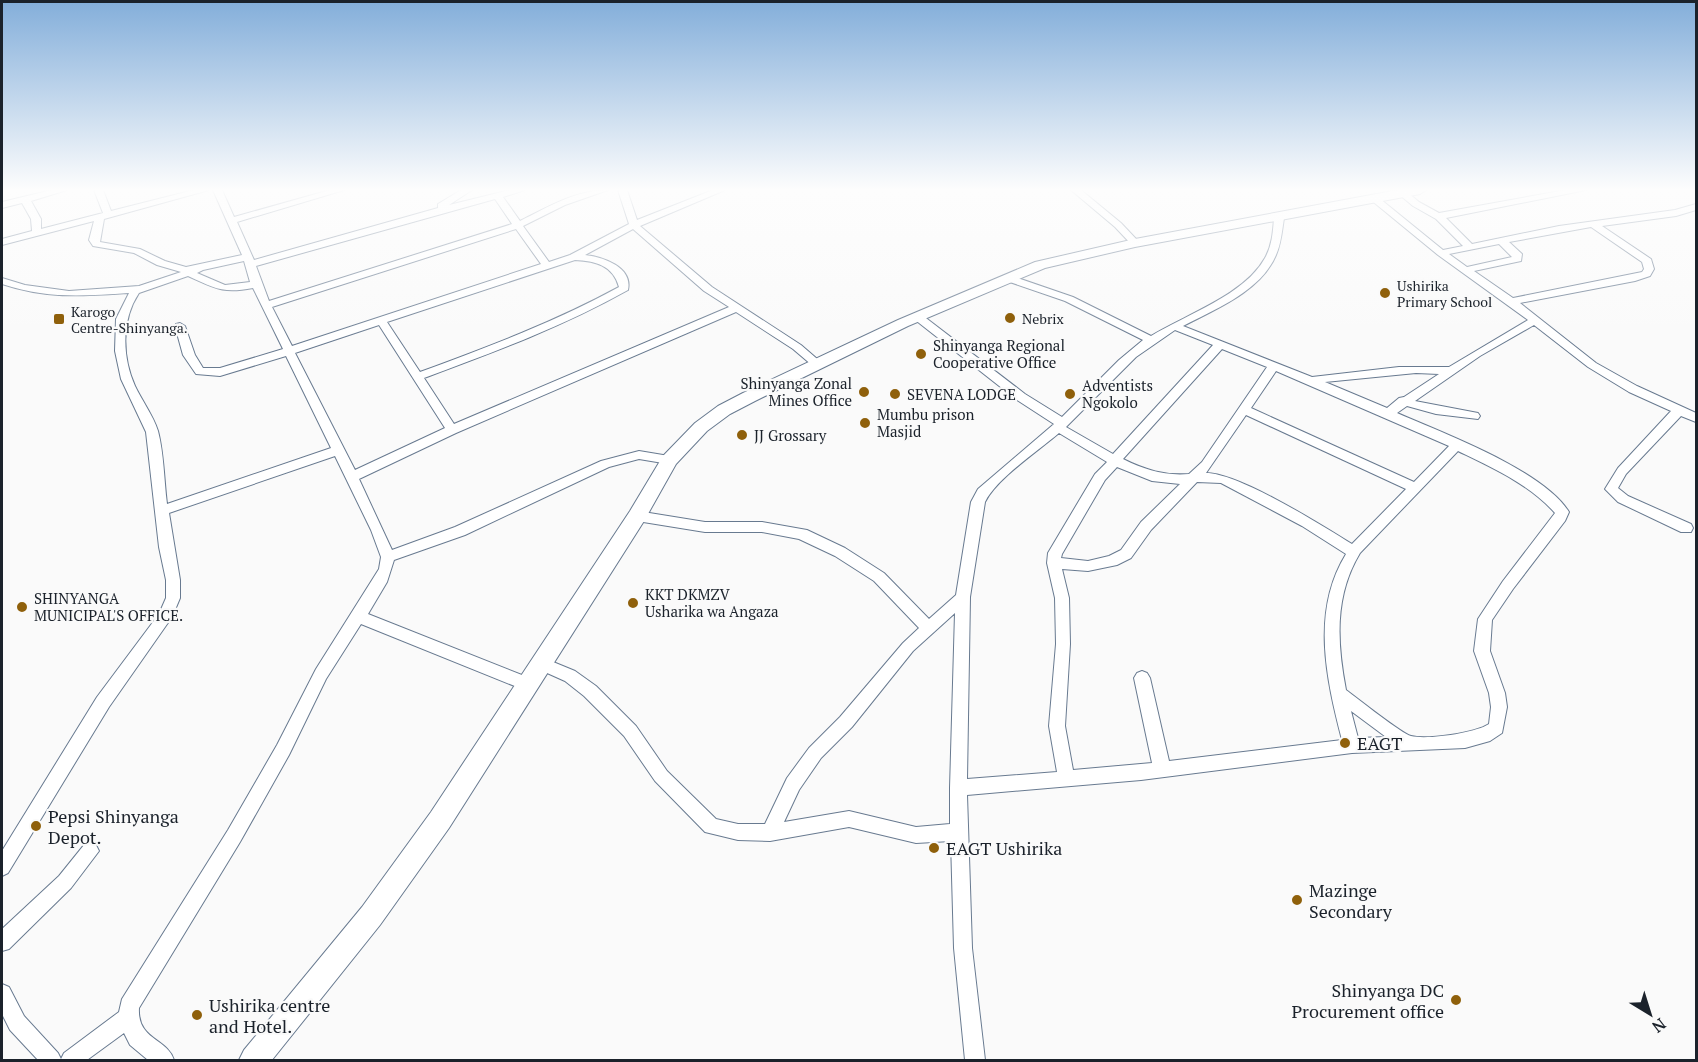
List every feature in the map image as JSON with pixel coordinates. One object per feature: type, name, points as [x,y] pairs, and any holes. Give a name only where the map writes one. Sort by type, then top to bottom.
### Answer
[{"type":"highway","points":[[254,1060],[371,916],[440,820],[637,516],[669,460],[701,427],[724,410],[817,364],[1008,278],[1062,259],[1155,240]]},
{"type":"street","points":[[94,240],[96,244],[137,251],[176,268],[193,271],[208,283],[232,289],[256,284]]},
{"type":"street","points":[[164,1060],[130,1029],[127,1018],[129,1006],[182,924],[234,836],[283,750],[321,674],[380,582],[388,557],[378,530],[256,284],[239,240]]},
{"type":"street","points":[[2,281],[24,288],[69,294],[138,289],[193,271],[249,261],[330,240]]},
{"type":"street","points":[[266,305],[473,240]]},
{"type":"street","points":[[529,240],[546,266]]},
{"type":"street","points":[[180,326],[189,355],[196,368],[203,373],[231,369],[382,322],[573,257],[606,240]]},
{"type":"street","points":[[651,240],[699,282],[817,364]]},
{"type":"street","points":[[1131,240],[1135,243]]},
{"type":"street","points":[[975,1060],[963,948],[958,788],[963,597],[978,502],[983,492],[1150,340],[1234,292],[1265,266],[1276,240]]},
{"type":"street","points":[[1425,240],[1602,371],[1696,418]]},
{"type":"street","points":[[1463,240],[1469,246]]},
{"type":"street","points":[[1441,253],[1500,240],[1517,254],[1517,259],[1466,270]]},
{"type":"street","points":[[1511,302],[1635,279],[1646,274],[1649,266],[1641,255],[1617,240]]},
{"type":"street","points":[[418,376],[517,340],[579,313],[624,288],[620,275],[612,265],[596,259],[573,257]]},
{"type":"street","points":[[1008,278],[1069,299],[1150,340]]},
{"type":"street","points":[[2,867],[103,702],[165,617],[173,598],[173,580],[161,511],[152,432],[124,373],[120,328],[123,312],[130,296],[138,289]]},
{"type":"street","points":[[351,477],[452,430],[737,308]]},
{"type":"street","points":[[918,317],[1059,425],[1115,460],[1156,477],[1192,479],[1212,476],[1225,480],[1307,523],[1354,552]]},
{"type":"street","points":[[1389,413],[1403,401],[1449,371],[1534,321]]},
{"type":"street","points":[[382,322],[452,430]]},
{"type":"street","points":[[958,788],[1162,769],[1352,746],[1465,741],[1484,736],[1496,728],[1499,707],[1497,693],[1482,651],[1485,619],[1508,585],[1552,530],[1562,512],[1558,502],[1539,487],[1457,444],[1389,413],[1176,327]]},
{"type":"street","points":[[1066,778],[1057,726],[1063,644],[1062,598],[1054,563],[1055,553],[1074,526],[1100,477],[1220,344]]},
{"type":"street","points":[[1054,563],[1088,566],[1112,561],[1126,554],[1140,532],[1206,465],[1274,366]]},
{"type":"street","points":[[1312,381],[1393,370],[1426,368],[1449,371]]},
{"type":"street","points":[[1403,401],[1436,410],[1474,416]]},
{"type":"street","points":[[1245,410],[1414,487]]},
{"type":"street","points":[[1678,411],[1622,471],[1611,489],[1623,499],[1686,528]]},
{"type":"street","points":[[1352,746],[1332,653],[1331,628],[1338,586],[1354,552],[1457,444]]},
{"type":"street","points":[[161,511],[339,450]]},
{"type":"street","points":[[388,557],[460,531],[605,464],[639,455],[669,460]]},
{"type":"street","points":[[637,516],[705,528],[762,527],[802,534],[846,556],[879,577],[927,627]]},
{"type":"street","points":[[770,833],[793,784],[815,753],[927,627],[963,597]]},
{"type":"street","points":[[358,616],[527,684]]},
{"type":"street","points":[[541,663],[570,676],[590,690],[630,731],[661,776],[711,826],[738,832],[770,833],[842,819],[916,835],[958,832]]},
{"type":"street","points":[[1142,678],[1162,769]]},
{"type":"street","points":[[1339,694],[1407,743]]},
{"type":"street","points":[[2,942],[65,882],[90,851]]},
{"type":"street","points":[[2,994],[17,1023],[51,1060]]},
{"type":"street","points":[[70,1060],[127,1018]]},
{"type":"place","name":"Ushirika Primary School","points":[[1385,293]]},
{"type":"place","name":"Nebrix","points":[[1010,318]]},
{"type":"place","name":"Karogo Centre-Shinyanga.","points":[[59,319]]},
{"type":"place","name":"Shinyanga Regional Cooperative Office","points":[[921,354]]},
{"type":"place","name":"Shinyanga Zonal Mines Office","points":[[864,392]]},
{"type":"place","name":"SEVENA LODGE","points":[[895,394]]},
{"type":"place","name":"Adventists Ngokolo","points":[[1070,394]]},
{"type":"place","name":"Mumbu prison Masjid","points":[[865,423]]},
{"type":"place","name":"JJ Grossary","points":[[742,435]]},
{"type":"place","name":"KKT DKMZV Usharika wa Angaza","points":[[633,603]]},
{"type":"place","name":"SHINYANGA MUNICIPAL'S OFFICE.","points":[[22,607]]},
{"type":"place","name":"EAGT","points":[[1345,743]]},
{"type":"place","name":"Pepsi Shinyanga Depot.","points":[[36,826]]},
{"type":"place","name":"EAGT Ushirika","points":[[934,848]]},
{"type":"place","name":"Mazinge Secondary","points":[[1297,900]]},
{"type":"place","name":"Shinyanga DC Procurement office","points":[[1456,1000]]},
{"type":"place","name":"Ushirika centre and Hotel.","points":[[197,1015]]}]
